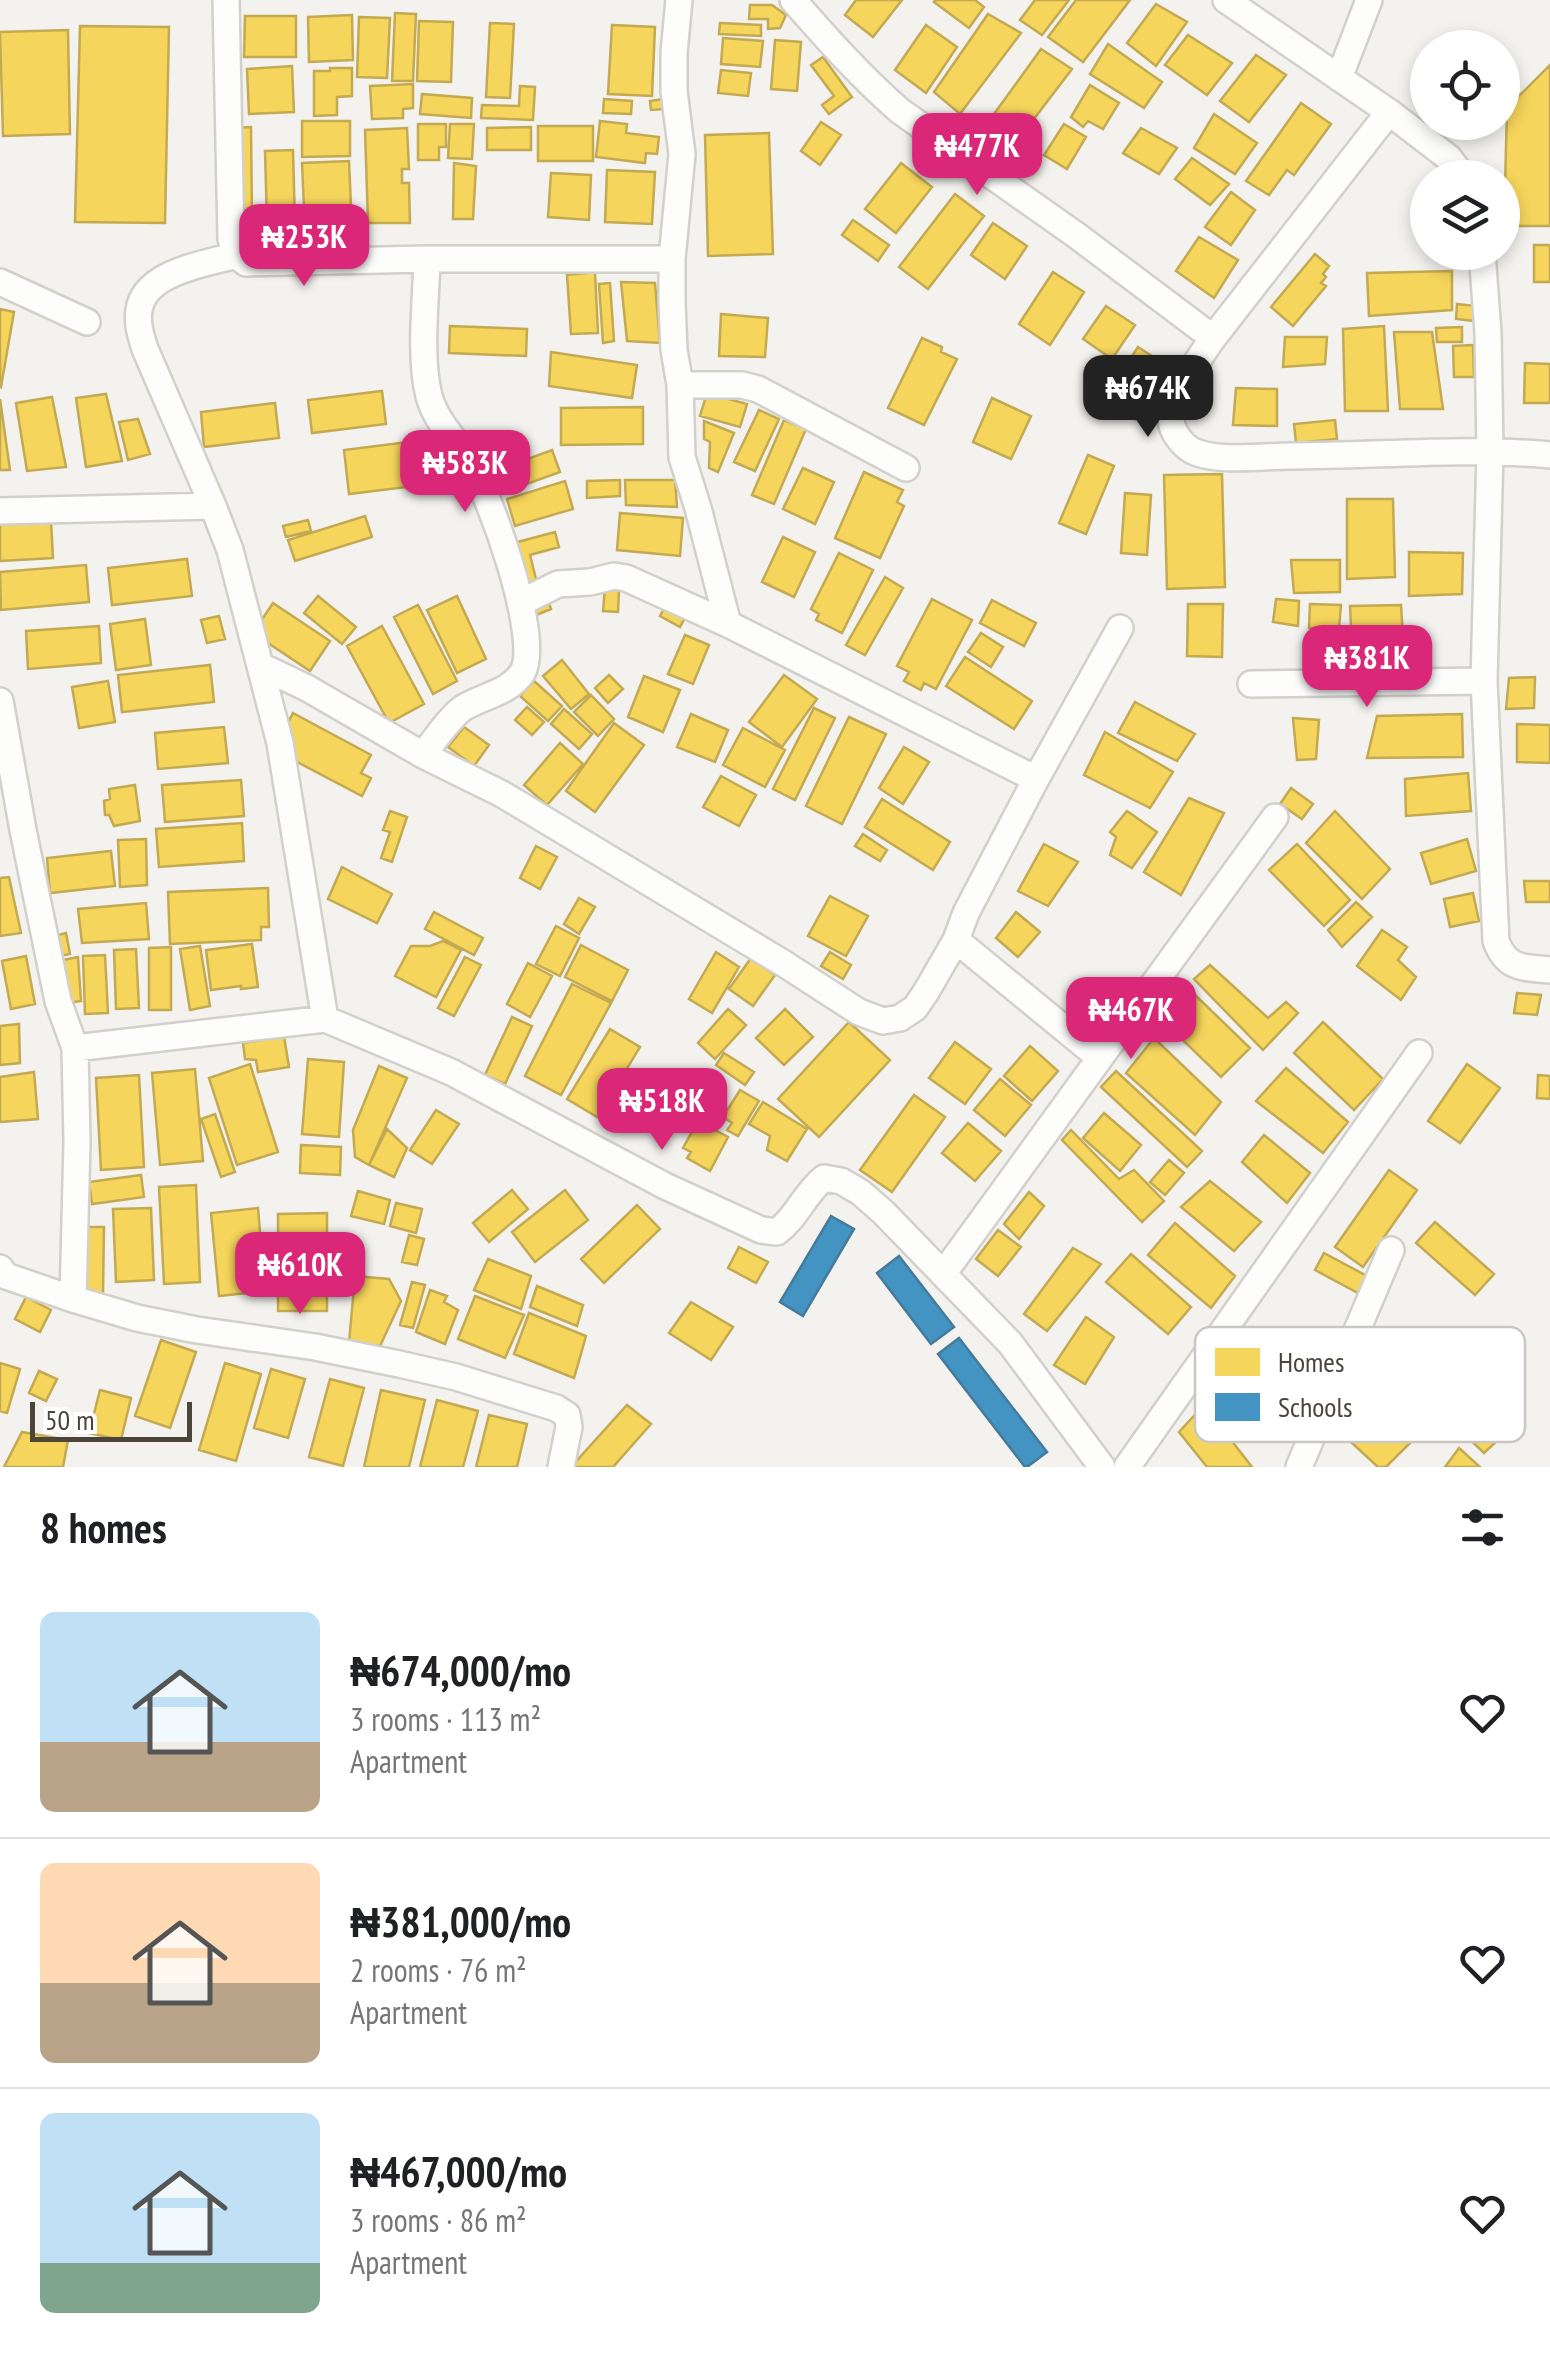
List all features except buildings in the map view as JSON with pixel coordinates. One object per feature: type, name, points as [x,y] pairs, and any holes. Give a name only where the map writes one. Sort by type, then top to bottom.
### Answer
[{"type":"street","points":[[226,0],[231,239],[236,255],[246,263],[672,259]]},
{"type":"street","points":[[680,0],[674,91],[682,154],[672,259],[682,457],[728,624]]},
{"type":"street","points":[[794,0],[850,64],[900,111],[1213,338]]},
{"type":"street","points":[[1226,0],[1389,112],[1450,160]]},
{"type":"street","points":[[1339,78],[1370,0]]},
{"type":"street","points":[[1389,112],[1213,338],[1178,397],[1170,423],[1177,437],[1192,451],[1239,458],[1490,450],[1550,455]]},
{"type":"street","points":[[236,255],[167,275],[152,284],[142,300],[138,322],[145,349],[230,550],[280,743],[325,1019]]},
{"type":"street","points":[[423,754],[461,709],[499,692],[521,674],[525,664],[520,602],[496,518],[469,461],[430,400],[425,374],[427,259]]},
{"type":"street","points":[[1483,270],[1490,450],[1484,681],[1496,942],[1508,962],[1518,967],[1550,970]]},
{"type":"street","points":[[0,282],[88,322]]},
{"type":"street","points":[[680,385],[729,385],[758,390],[906,468]]},
{"type":"street","points":[[0,512],[213,506]]},
{"type":"street","points":[[520,602],[558,584],[614,576],[626,578],[728,624],[1036,779]]},
{"type":"street","points":[[260,666],[502,794],[860,1012],[883,1021],[900,1018],[915,1008],[956,940],[966,913],[1036,779],[1120,628]]},
{"type":"street","points":[[1251,684],[1484,681]]},
{"type":"street","points":[[0,701],[58,1000],[75,1048],[73,1299]]},
{"type":"street","points":[[943,1274],[1275,817]]},
{"type":"street","points":[[956,940],[1100,1058]]},
{"type":"street","points":[[75,1048],[325,1019],[451,1072],[665,1186],[761,1230],[778,1232],[813,1187],[824,1178],[841,1180],[883,1212],[1010,1343],[1102,1467]]},
{"type":"street","points":[[1226,1327],[1419,1053]]},
{"type":"street","points":[[1358,1327],[1391,1250]]},
{"type":"street","points":[[2,1277],[137,1318],[315,1347],[456,1377],[556,1408],[567,1415],[569,1427],[561,1467]]},
{"type":"street","points":[[1127,1467],[1195,1371]]},
{"type":"street","points":[[1299,1467],[1310,1442]]}]
